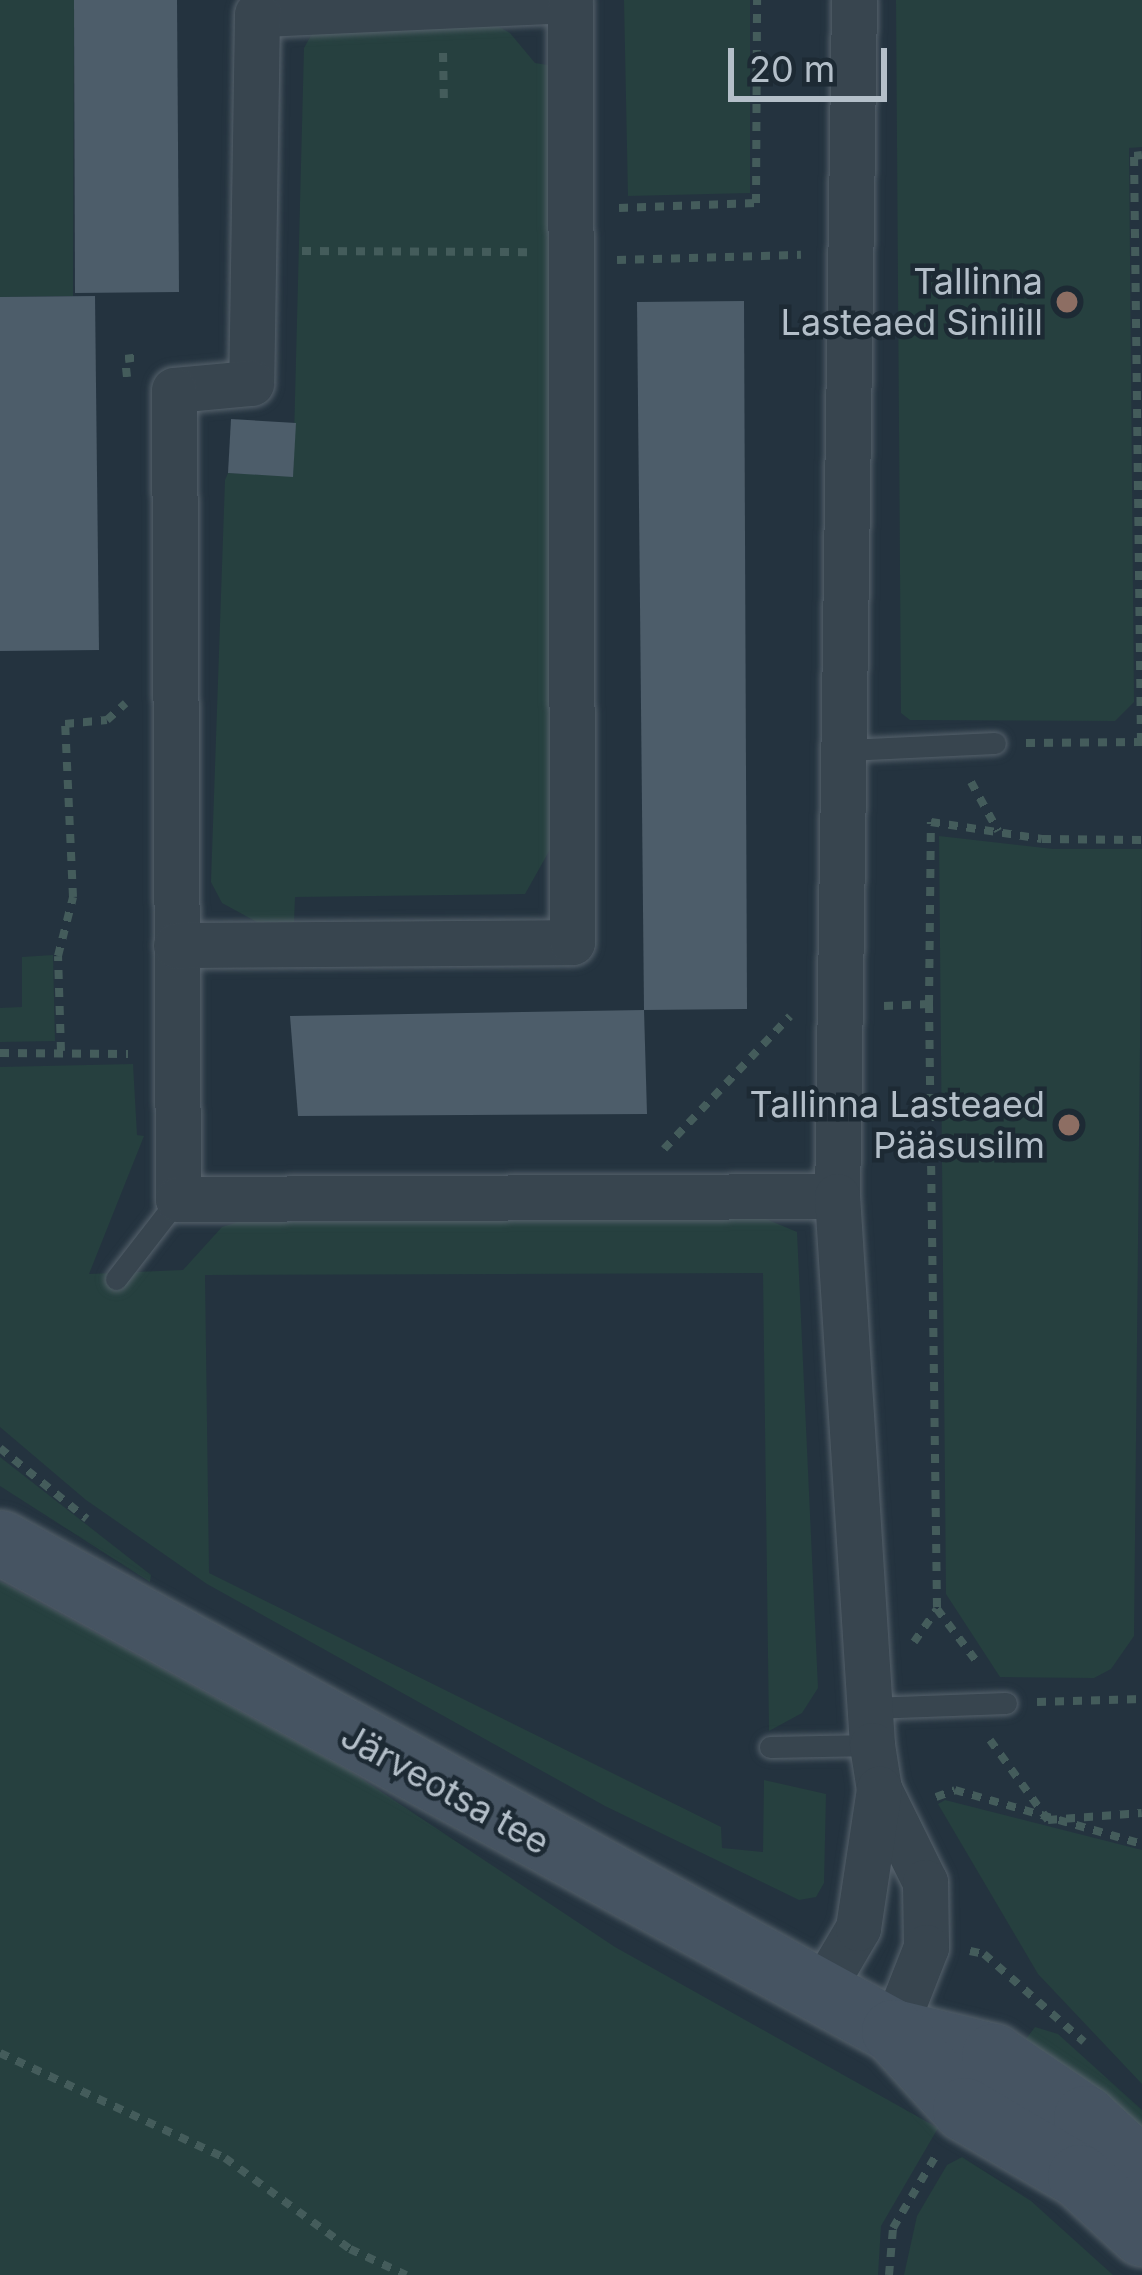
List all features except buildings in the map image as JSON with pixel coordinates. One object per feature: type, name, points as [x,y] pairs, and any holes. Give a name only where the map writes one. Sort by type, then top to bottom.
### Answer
[{"type":"main road","name":"Järveotsa tee","points":[[0,1542],[892,2030],[993,2055],[1085,2117],[1142,2170]]},
{"type":"main road","name":"Järveotsa tee","points":[[892,2030],[964,2109],[1079,2176],[1142,2234]]},
{"type":"street","points":[[821,1991],[858,1928],[880,1789],[871,1727],[837,1196],[854,0]]},
{"type":"street","points":[[176,945],[572,942],[570,3],[257,14],[251,383],[174,390],[176,945],[178,1199],[837,1196]]},
{"type":"street","points":[[880,1789],[926,1882],[926,1947],[892,2030]]},
{"type":"lane","points":[[846,750],[995,743]]},
{"type":"lane","points":[[116,1279],[178,1199]]},
{"type":"lane","points":[[770,1748],[997,1703]]},
{"type":"path","points":[[571,241],[757,203],[757,0]]},
{"type":"path","points":[[995,743],[1142,742],[1134,156],[1142,155]]},
{"type":"path","points":[[801,232],[801,278]]},
{"type":"path","points":[[253,251],[571,241],[801,255]]},
{"type":"path","points":[[965,745],[973,792],[1000,833]]},
{"type":"path","points":[[929,1004],[937,1609],[982,1669],[997,1703],[990,1748],[1048,1820]]},
{"type":"path","points":[[799,1006],[799,1026]]},
{"type":"path","points":[[0,1053],[136,1054]]},
{"type":"path","points":[[650,1163],[674,1164]]},
{"type":"path","points":[[0,1448],[100,1529]]},
{"type":"path","points":[[997,1703],[1142,1699]]},
{"type":"path","points":[[955,1790],[1142,1844]]},
{"type":"path","points":[[1048,1820],[1142,1813]]},
{"type":"path","points":[[926,1947],[984,1954],[1096,2054]]},
{"type":"path","points":[[0,2053],[225,2158],[350,2249],[406,2275]]},
{"type":"path","points":[[890,2275],[893,2228],[947,2137]]},
{"type":"green space","points":[[0,0],[74,0],[73,296],[0,297]]},
{"type":"green space","points":[[624,0],[750,0],[750,193],[628,196]]},
{"type":"green space","points":[[896,0],[1142,0],[1142,147],[1129,148],[1134,702],[1115,721],[910,720],[901,713]]},
{"type":"green space","points":[[490,22],[510,33],[535,63],[560,67],[566,821],[525,894],[295,897],[294,922],[257,922],[222,903],[211,882],[225,480],[228,473],[293,476],[304,48],[313,32]]},
{"type":"green space","name":"Tallinna Lasteaed Pääsusilm","points":[[939,836],[1053,849],[1142,849],[1134,1636],[1111,1669],[1094,1678],[1000,1677],[946,1594]]},
{"type":"green space","points":[[53,955],[55,1041],[0,1042],[0,1008],[22,1007],[22,957]]},
{"type":"green space","points":[[133,1064],[137,1135],[144,1136],[89,1274],[183,1270],[222,1227],[238,1222],[766,1219],[797,1232],[818,1688],[802,1713],[769,1731],[763,1273],[205,1275],[209,1573],[721,1827],[722,1848],[763,1852],[764,1780],[826,1794],[824,1883],[816,1897],[799,1900],[605,1806],[207,1584],[86,1500],[0,1427],[0,1067]]},
{"type":"green space","points":[[0,1457],[151,1575],[150,1582],[0,1486]]},
{"type":"green space","points":[[0,1581],[350,1771],[615,1947],[938,2128],[881,2226],[878,2275],[0,2275]]},
{"type":"green space","points":[[945,1800],[1142,1850],[1142,2084],[1038,1974],[938,1804]]},
{"type":"green space","points":[[1035,2027],[1058,2034],[1142,2110],[1142,2131],[1023,2043]]},
{"type":"green space","points":[[962,2157],[1031,2201],[1113,2275],[904,2275],[917,2216],[947,2165]]},
{"type":"place","name":"Tallinna Lasteaed Sinilill","points":[[1067,302]]},
{"type":"place","name":"Tallinna Lasteaed Pääsusilm","points":[[1069,1125]]}]
